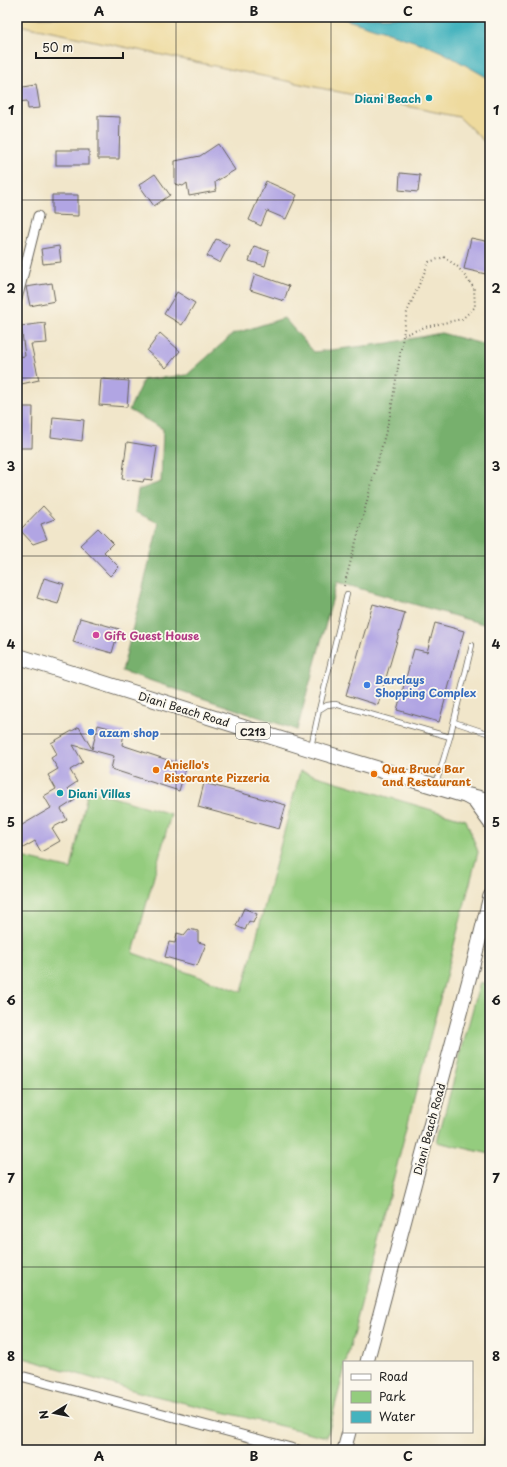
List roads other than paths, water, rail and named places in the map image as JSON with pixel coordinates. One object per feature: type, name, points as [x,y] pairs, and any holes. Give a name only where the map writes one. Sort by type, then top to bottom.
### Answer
[{"type":"main road","name":"Diani Beach Road","points":[[17,656],[310,749],[461,794],[490,801]]},
{"type":"main road","points":[[461,794],[474,801],[490,823]]},
{"type":"main road","name":"Diani Beach Road","points":[[368,1361],[490,896]]},
{"type":"main road","points":[[344,1450],[349,1433]]},
{"type":"street","points":[[17,299],[38,216]]},
{"type":"street","points":[[17,1375],[298,1450]]},
{"type":"lane","points":[[310,749],[345,593]]},
{"type":"lane","points":[[435,786],[454,722],[472,645]]},
{"type":"lane","points":[[319,710],[327,705],[335,704],[450,737]]},
{"type":"lane","points":[[454,722],[490,734]]},
{"type":"water","points":[[338,17],[490,17],[490,79],[444,53],[426,45]]},
{"type":"place","name":"Diani Beach","points":[[429,98]]},
{"type":"place","name":"Gift Guest House","points":[[96,635]]},
{"type":"place","name":"Barclays Shopping Complex","points":[[367,685]]},
{"type":"place","name":"azam shop","points":[[91,732]]},
{"type":"place","name":"Aniello's Ristorante Pizzeria","points":[[156,770]]},
{"type":"place","name":"Qua Bruce Bar and Restaurant","points":[[374,774]]},
{"type":"place","name":"Diani Villas","points":[[60,793]]}]
